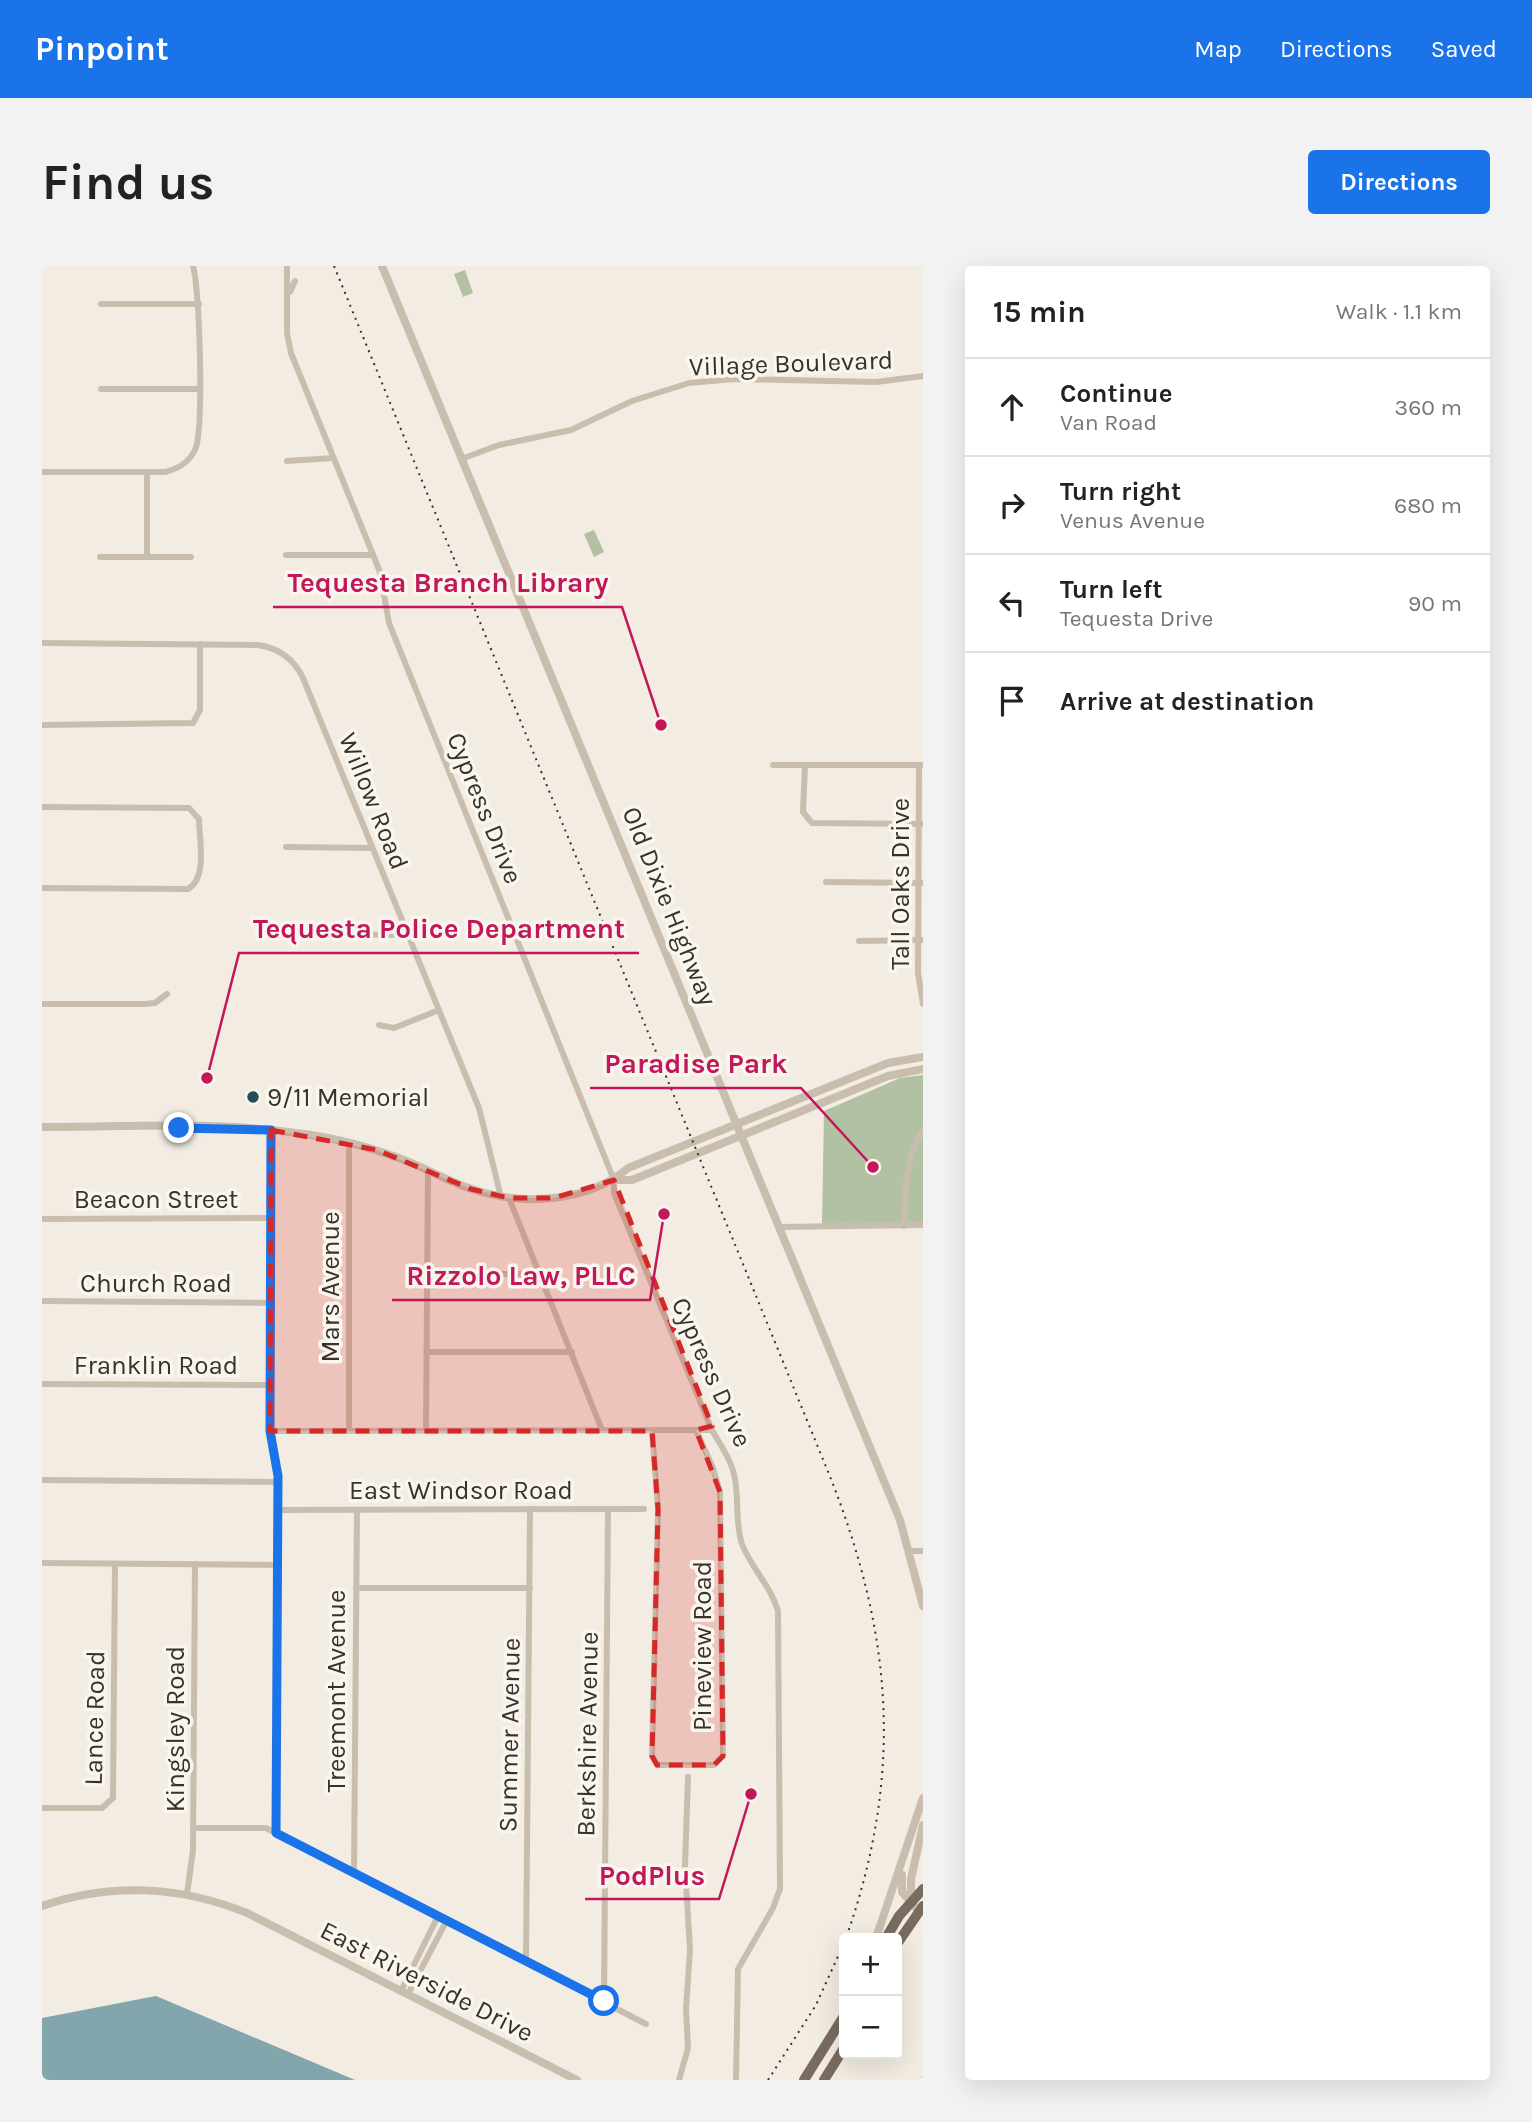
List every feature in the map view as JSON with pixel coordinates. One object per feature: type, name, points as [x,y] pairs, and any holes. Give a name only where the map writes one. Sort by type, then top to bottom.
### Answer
[{"type":"main road","points":[[902,1935],[918,1906],[923,1889]]},
{"type":"main road","points":[[891,1933],[918,1906]]},
{"type":"main road","points":[[804,2080],[839,2024]]},
{"type":"main road","points":[[824,2080],[839,2056]]},
{"type":"street","points":[[42,472],[170,471],[193,454],[198,440],[198,304],[193,266]]},
{"type":"street","name":"Cypress Drive","points":[[287,266],[290,353],[373,555],[384,586],[389,624],[614,1180],[614,1193],[712,1428],[730,1462],[735,1480],[740,1538],[750,1560],[773,1596],[779,1621],[780,1889],[773,1908],[738,1969],[736,2080]]},
{"type":"street","name":"Old Dixie Highway","points":[[382,266],[743,1135],[910,1551],[923,1606]]},
{"type":"street","points":[[287,304],[295,281]]},
{"type":"street","points":[[101,304],[198,304]]},
{"type":"street","name":"Village Boulevard","points":[[464,458],[499,445],[571,430],[632,401],[688,383],[734,379],[876,382],[923,376]]},
{"type":"street","points":[[101,389],[198,389]]},
{"type":"street","points":[[287,461],[333,458]]},
{"type":"street","points":[[147,472],[147,557]]},
{"type":"street","points":[[286,555],[373,555]]},
{"type":"street","points":[[100,557],[191,557]]},
{"type":"street","name":"Willow Road","points":[[42,643],[264,646],[280,652],[294,663],[303,678],[479,1108],[505,1197],[540,1274],[602,1430]]},
{"type":"street","points":[[42,725],[193,723],[200,710],[200,644]]},
{"type":"street","points":[[773,765],[921,765]]},
{"type":"street","points":[[805,765],[803,812],[812,822],[921,824]]},
{"type":"street","name":"Tall Oaks Drive","points":[[921,765],[921,940],[918,973],[923,1004]]},
{"type":"street","points":[[42,807],[189,808],[199,819],[199,873],[196,883],[188,889],[42,888]]},
{"type":"street","points":[[286,847],[372,848]]},
{"type":"street","points":[[826,882],[921,883]]},
{"type":"street","points":[[284,934],[408,935]]},
{"type":"street","points":[[859,941],[921,940]]},
{"type":"street","points":[[42,1004],[145,1004],[158,1001],[167,994]]},
{"type":"street","points":[[379,1025],[394,1028],[439,1010]]},
{"type":"street","points":[[614,1180],[628,1168],[738,1123],[888,1063],[923,1056]]},
{"type":"street","points":[[42,1127],[271,1130],[349,1143],[428,1170],[471,1189],[505,1197],[554,1198],[614,1180],[632,1180],[888,1076],[923,1069]]},
{"type":"street","points":[[904,1226],[905,1173],[923,1129]]},
{"type":"street","points":[[271,1130],[270,1431],[278,1482],[276,1833]]},
{"type":"street","name":"Mars Avenue","points":[[349,1143],[349,1431]]},
{"type":"street","points":[[426,1431],[428,1170]]},
{"type":"street","name":"Beacon Street","points":[[42,1219],[271,1218]]},
{"type":"street","points":[[778,1227],[923,1226]]},
{"type":"street","points":[[428,1274],[540,1274]]},
{"type":"street","name":"Church Road","points":[[42,1301],[271,1303]]},
{"type":"street","points":[[427,1352],[572,1352]]},
{"type":"street","name":"Franklin Road","points":[[42,1384],[270,1385]]},
{"type":"street","points":[[270,1431],[652,1431],[712,1428]]},
{"type":"street","name":"Pineview Road","points":[[652,1431],[657,1509],[652,1756],[657,1765],[714,1765],[723,1756],[720,1493],[713,1468],[696,1430]]},
{"type":"street","points":[[42,1480],[278,1482]]},
{"type":"street","name":"Summer Avenue","points":[[526,1961],[530,1509]]},
{"type":"street","name":"Berkshire Avenue","points":[[604,2001],[608,1509]]},
{"type":"street","name":"East Windsor Road","points":[[278,1510],[644,1509]]},
{"type":"street","name":"Treemont Avenue","points":[[354,1873],[357,1510]]},
{"type":"street","points":[[910,1551],[923,1551]]},
{"type":"street","points":[[42,1563],[278,1565]]},
{"type":"street","name":"Lance Road","points":[[42,1808],[102,1808],[113,1798],[115,1564]]},
{"type":"street","name":"Kingsley Road","points":[[187,1894],[193,1828],[195,1564]]},
{"type":"street","points":[[356,1588],[530,1588]]},
{"type":"street","points":[[679,2080],[688,2048],[686,2009],[690,1951],[685,1866],[688,1777]]},
{"type":"street","points":[[878,1933],[923,1798]]},
{"type":"street","points":[[918,1906],[911,1879],[923,1825]]},
{"type":"street","points":[[193,1828],[267,1828],[646,2024]]},
{"type":"street","points":[[911,1833],[900,1885],[904,1896],[918,1906]]},
{"type":"street","name":"East Riverside Drive","points":[[42,1906],[112,1891],[187,1894],[219,1902],[258,1919],[577,2080]]},
{"type":"street","points":[[404,1992],[438,1916]]},
{"type":"street","points":[[404,1992],[447,1920]]},
{"type":"highlighted area","points":[[271,1130],[377,1150],[471,1189],[509,1198],[554,1198],[614,1180],[712,1426],[696,1430],[720,1492],[723,1756],[714,1765],[657,1765],[652,1756],[658,1509],[652,1431],[270,1431]]},
{"type":"green space","points":[[465,270],[473,293],[463,297],[454,274]]},
{"type":"green space","points":[[594,530],[604,552],[594,557],[584,534]]},
{"type":"green space","points":[[923,1075],[923,1223],[822,1224],[824,1111],[900,1078]]},
{"type":"water","points":[[156,1996],[355,2080],[42,2080],[42,2018]]},
{"type":"railway","points":[[334,266],[829,1474],[850,1533],[867,1591],[878,1648],[883,1705],[883,1761],[877,1819],[865,1877],[848,1933]]},
{"type":"railway","points":[[768,2080],[816,2005],[839,1954]]},
{"type":"place","name":"Tequesta Branch Library","points":[[661,725]]},
{"type":"place","name":"Tequesta Police Department","points":[[207,1078]]},
{"type":"place","name":"9/11 Memorial","points":[[253,1097]]},
{"type":"place","name":"Paradise Park","points":[[873,1167]]},
{"type":"place","name":"Rizzolo Law, PLLC","points":[[664,1214]]},
{"type":"place","name":"PodPlus","points":[[751,1794]]},
{"type":"route","points":[[179,1128],[271,1130],[270,1431],[278,1476],[276,1833],[604,2001]]}]
